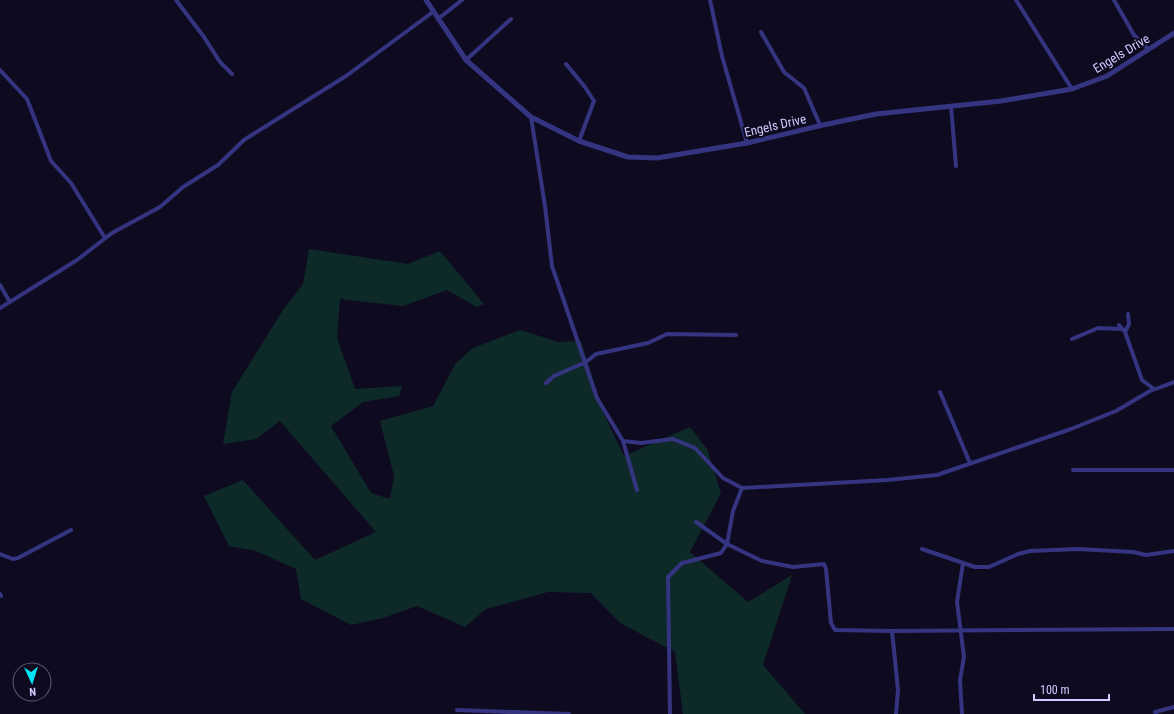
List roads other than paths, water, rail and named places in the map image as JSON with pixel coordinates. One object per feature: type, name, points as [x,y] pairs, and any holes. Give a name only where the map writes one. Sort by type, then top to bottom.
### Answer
[{"type":"street","points":[[176,0],[204,36],[220,62],[232,74]]},
{"type":"street","name":"Engels Drive","points":[[426,0],[466,60],[531,117],[579,141],[628,157],[657,158],[747,143],[876,114],[1001,101],[1072,89],[1107,76],[1174,33]]},
{"type":"street","points":[[438,18],[462,0]]},
{"type":"street","points":[[710,0],[722,56],[747,143]]},
{"type":"street","points":[[1016,0],[1072,89]]},
{"type":"street","points":[[1114,0],[1134,35],[1148,49]]},
{"type":"street","points":[[0,308],[77,260],[106,238],[160,207],[183,187],[218,165],[244,140],[346,76],[433,12]]},
{"type":"street","points":[[466,60],[511,19]]},
{"type":"street","points":[[761,32],[784,72],[804,88],[820,126]]},
{"type":"street","points":[[566,64],[586,87],[594,101],[579,141]]},
{"type":"street","points":[[0,70],[27,99],[51,161],[71,183],[106,238]]},
{"type":"street","points":[[951,106],[956,166]]},
{"type":"street","points":[[531,117],[545,206],[552,266],[598,398],[622,441],[637,490]]},
{"type":"street","points":[[0,285],[10,302]]},
{"type":"street","points":[[1072,339],[1098,328],[1122,329],[1129,324],[1128,314]]},
{"type":"street","points":[[1122,329],[1142,380],[1154,389]]},
{"type":"street","points":[[546,383],[554,376],[586,362],[596,354],[648,343],[667,334],[736,335]]},
{"type":"street","points":[[622,441],[641,443],[673,439],[694,448],[723,478],[742,488],[916,478],[937,475],[1071,429],[1116,411],[1154,389],[1174,382]]},
{"type":"street","points":[[940,392],[970,463]]},
{"type":"street","points":[[1073,470],[1174,470]]},
{"type":"street","points":[[670,714],[668,577],[682,563],[721,553],[727,544],[734,511],[742,488]]},
{"type":"street","points":[[696,522],[727,544],[762,561],[793,567],[824,564],[826,569],[831,623],[835,630],[892,632],[962,630],[1174,629]]},
{"type":"street","points":[[0,554],[13,559],[18,558],[71,530]]},
{"type":"street","points":[[922,549],[975,567],[989,567],[1030,550],[1078,548],[1133,552],[1146,555],[1174,551]]},
{"type":"street","points":[[962,714],[960,680],[964,657],[962,630],[957,602],[963,563]]},
{"type":"street","points":[[892,632],[898,690],[896,714]]},
{"type":"street","points":[[1156,714],[1155,712],[1174,708]]},
{"type":"street","points":[[458,710],[569,714]]}]
